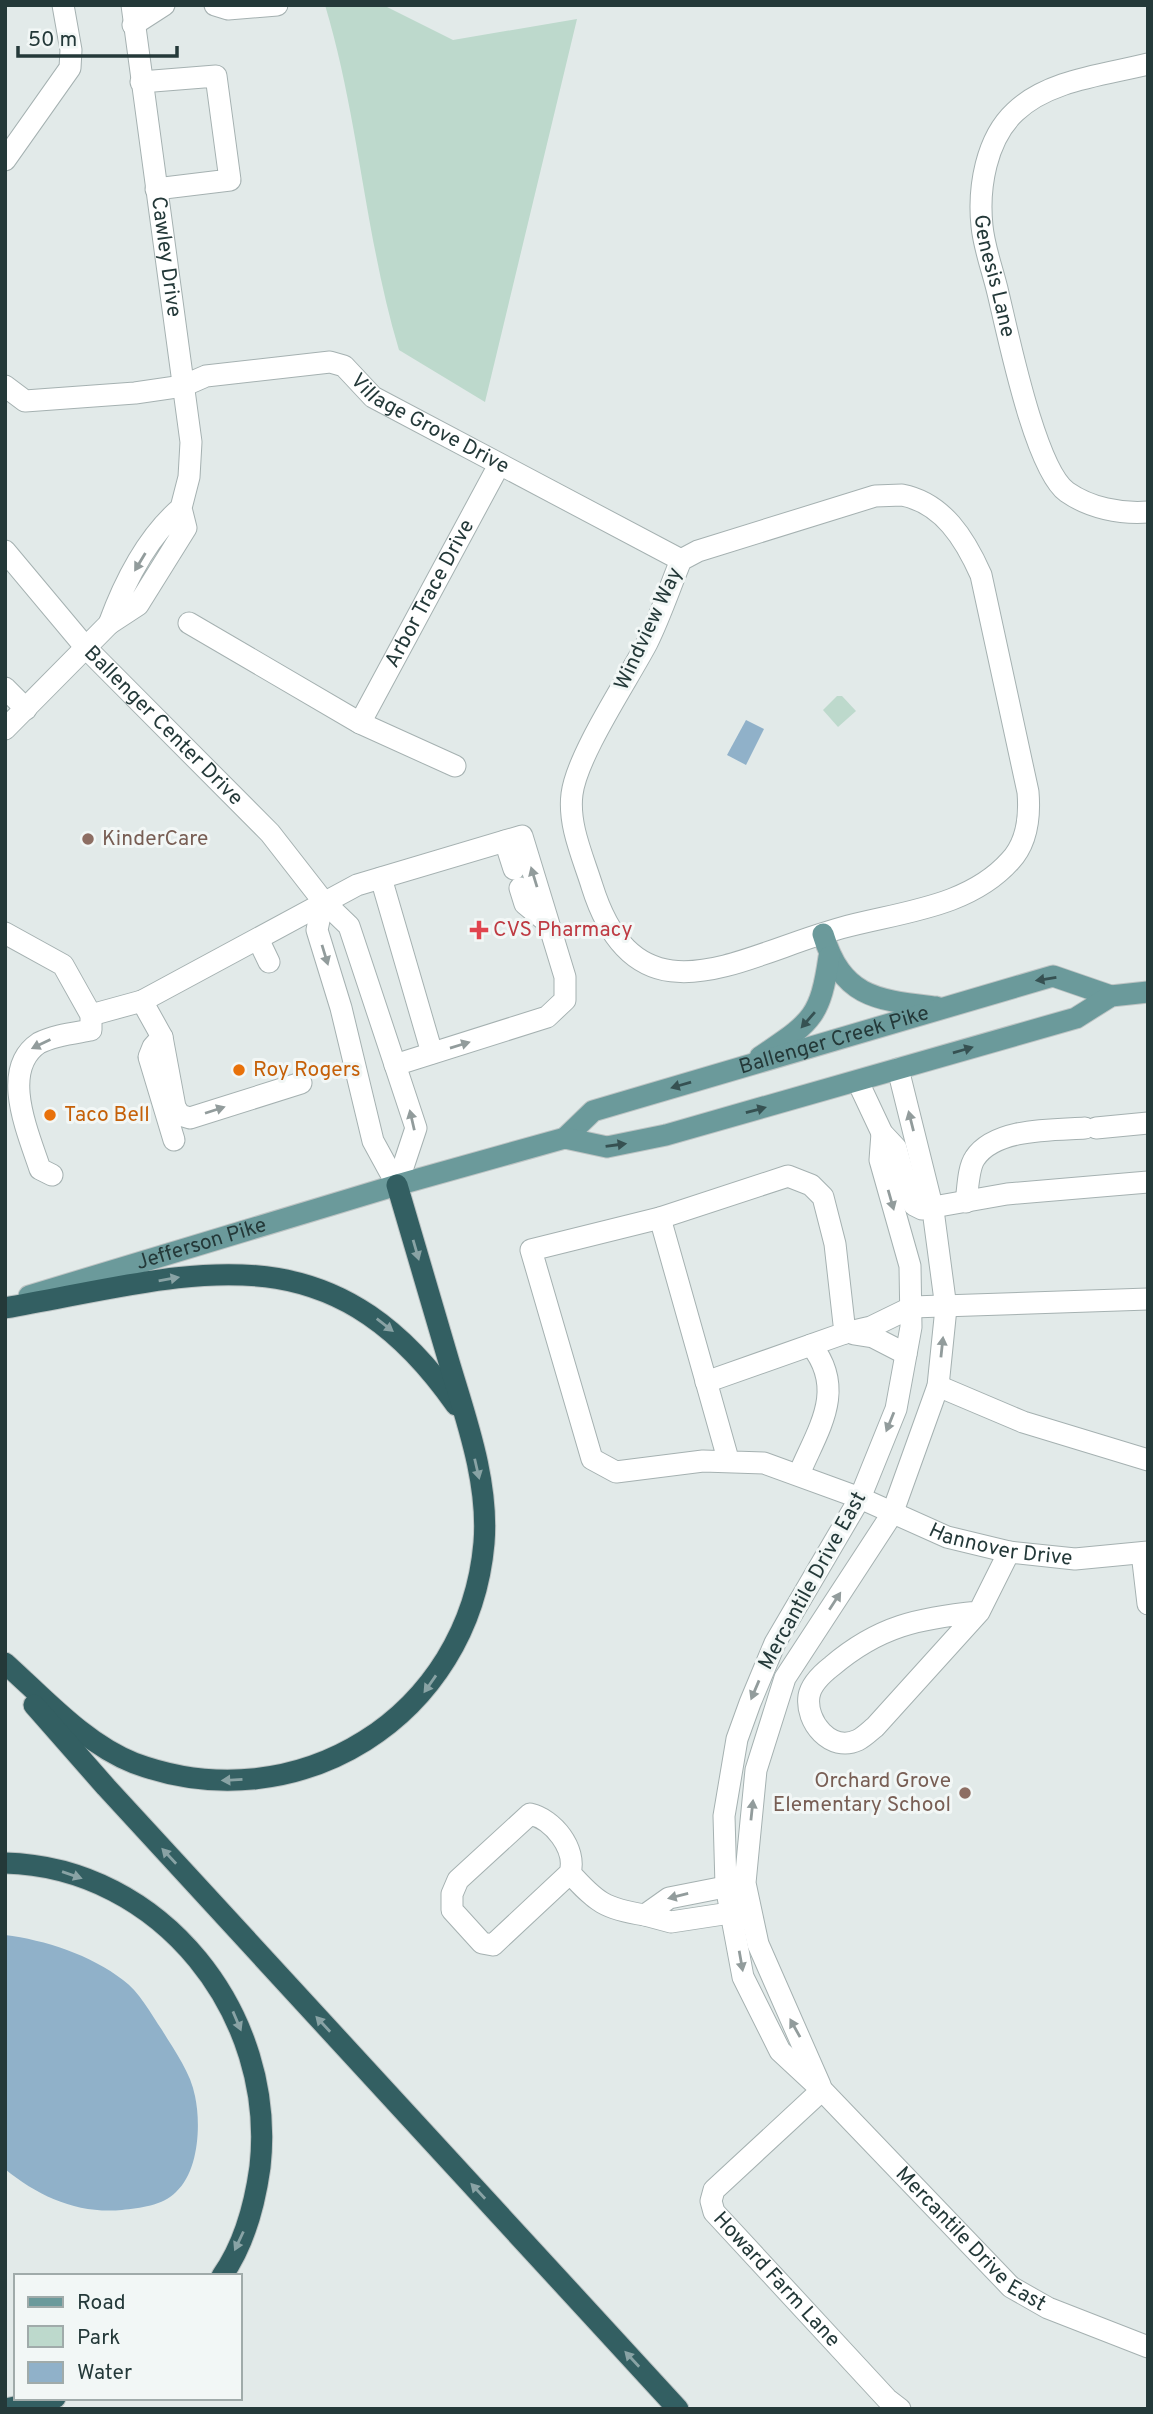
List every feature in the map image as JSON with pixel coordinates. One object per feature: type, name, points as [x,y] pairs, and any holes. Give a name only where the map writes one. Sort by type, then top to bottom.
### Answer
[{"type":"highway","points":[[5,1663],[59,1713],[97,1742],[133,1762],[173,1773],[221,1781],[268,1778],[312,1768],[351,1750],[387,1725],[422,1695],[447,1660],[466,1621],[479,1582],[484,1539],[481,1487],[466,1420],[397,1185]]},
{"type":"highway","points":[[5,1305],[186,1276],[271,1275],[309,1284],[376,1318],[408,1343],[436,1376],[466,1420]]},
{"type":"highway","points":[[5,1672],[106,1787],[678,2409]]},
{"type":"highway","points":[[5,1863],[66,1872],[108,1888],[147,1910],[181,1939],[210,1973],[234,2012],[251,2054],[260,2098],[262,2143],[257,2187],[244,2230],[223,2274]]},
{"type":"highway","points":[[6,2409],[46,2400]]},
{"type":"main road","points":[[822,934],[830,957],[867,996],[941,1008]]},
{"type":"main road","points":[[747,1066],[798,1031],[819,1007],[830,957]]},
{"type":"main road","name":"Ballenger Creek Pike","points":[[565,1138],[593,1111],[836,1042],[1053,976],[1111,996],[1148,992]]},
{"type":"main road","name":"Ballenger Creek Pike","points":[[397,1185],[565,1138],[607,1147],[666,1135],[1076,1018],[1111,996]]},
{"type":"main road","name":"Jefferson Pike","points":[[5,1305],[397,1185]]},
{"type":"street","points":[[5,160],[70,68],[71,50],[63,5]]},
{"type":"street","points":[[132,15],[164,5]]},
{"type":"street","points":[[215,5],[228,9],[276,5]]},
{"type":"street","name":"Cawley Drive","points":[[5,729],[109,624],[119,597],[163,523],[181,508],[189,477],[191,442],[132,15]]},
{"type":"street","name":"Genesis Lane","points":[[1148,64],[1048,89],[1014,112],[992,144],[982,184],[982,226],[1029,418],[1048,464],[1065,491],[1104,510],[1148,512]]},
{"type":"street","points":[[141,82],[216,76],[220,102],[230,180],[156,190]]},
{"type":"street","name":"Village Grove Drive","points":[[5,386],[25,401],[183,386],[206,376],[330,362],[344,366],[353,373],[373,397],[681,560]]},
{"type":"street","name":"Arbor Trace Drive","points":[[360,723],[499,465]]},
{"type":"street","name":"Windview Way","points":[[902,495],[927,502],[942,514],[965,543],[981,575],[1028,792],[1028,821],[1020,848],[1012,860],[985,884],[959,897],[822,934],[707,971],[675,972],[654,967],[635,957],[619,943],[601,915],[574,828],[571,805],[573,786],[583,761],[649,640],[681,560],[698,551],[875,496],[902,495]]},
{"type":"street","name":"Ballenger Center Drive","points":[[5,551],[87,649],[270,833],[299,866],[323,901],[349,926],[415,1128],[397,1185]]},
{"type":"street","points":[[189,623],[360,723],[455,765]]},
{"type":"street","points":[[5,688],[26,709]]},
{"type":"street","points":[[90,1015],[142,1001],[323,901],[381,878],[522,836],[565,977],[565,1000],[547,1017],[395,1065]]},
{"type":"street","points":[[505,841],[525,904],[548,923]]},
{"type":"street","points":[[381,878],[432,1053]]},
{"type":"street","points":[[323,901],[317,930],[341,1008],[373,1141],[397,1185]]},
{"type":"street","points":[[5,933],[63,965],[90,1015],[92,1030],[40,1042],[24,1054],[14,1073],[14,1094],[40,1168],[52,1175]]},
{"type":"street","points":[[258,939],[269,962]]},
{"type":"street","points":[[142,1001],[162,1037],[175,1107],[180,1115],[190,1118],[301,1083]]},
{"type":"street","points":[[162,1037],[149,1057],[174,1140]]},
{"type":"street","name":"Mercantile Drive East","points":[[736,1885],[756,1770],[785,1678],[892,1514],[937,1386],[946,1308],[933,1209],[898,1069]]},
{"type":"street","name":"Mercantile Drive East","points":[[858,1082],[882,1133],[896,1148],[914,1205],[933,1209]]},
{"type":"street","points":[[966,1202],[974,1160],[989,1143],[1050,1130],[1148,1124]]},
{"type":"street","name":"Mercantile Drive East","points":[[882,1133],[880,1160],[910,1266],[912,1307],[906,1354],[896,1409],[860,1498],[775,1643],[737,1739],[724,1816],[741,1912],[743,1977],[780,2051],[822,2090],[1011,2287],[1048,2308],[1148,2347]]},
{"type":"street","points":[[728,1459],[660,1218],[788,1176],[811,1185],[823,1197],[835,1244],[845,1333]]},
{"type":"street","points":[[933,1209],[1007,1194],[1148,1182]]},
{"type":"street","name":"Hannover Drive","points":[[660,1218],[531,1250],[592,1459],[616,1472],[728,1459],[764,1463],[860,1498],[947,1537],[1009,1552],[1075,1559],[1145,1552]]},
{"type":"street","points":[[706,1382],[845,1333],[872,1327],[912,1307],[946,1308],[1148,1299]]},
{"type":"street","points":[[845,1333],[873,1337],[906,1354]]},
{"type":"street","points":[[799,1474],[827,1404],[830,1387],[827,1370],[811,1345]]},
{"type":"street","points":[[937,1386],[1023,1422],[1148,1460]]},
{"type":"street","points":[[979,1612],[910,1622],[868,1639],[817,1681],[809,1694],[810,1712],[815,1725],[826,1737],[840,1743],[857,1740],[875,1727],[979,1612],[1009,1552]]},
{"type":"street","points":[[1145,1552],[1148,1604]]},
{"type":"street","points":[[530,1814],[542,1816],[565,1842],[573,1862],[570,1873],[493,1945],[482,1943],[452,1910],[452,1894],[458,1880],[530,1814]]},
{"type":"street","points":[[570,1873],[594,1899],[621,1911],[645,1914],[671,1922],[741,1912]]},
{"type":"street","points":[[645,1914],[668,1898],[736,1885]]},
{"type":"street","name":"Howard Farm Lane","points":[[822,2090],[715,2190],[711,2201],[714,2211],[887,2399],[900,2409]]},
{"type":"green space","points":[[325,5],[383,5],[453,40],[577,19],[485,402],[399,350],[378,264],[337,48]]},
{"type":"green space","points":[[837,696],[842,696],[856,711],[838,727],[823,710]]},
{"type":"water","points":[[746,720],[764,729],[746,765],[727,755]]},
{"type":"water","points":[[5,1935],[67,1950],[97,1963],[134,1990],[162,2030],[190,2079],[198,2120],[194,2160],[190,2172],[184,2183],[170,2197],[150,2206],[106,2211],[90,2209],[45,2195],[5,2169]]},
{"type":"place","name":"KinderCare","points":[[88,839]]},
{"type":"place","name":"CVS Pharmacy","points":[[479,930]]},
{"type":"place","name":"Roy Rogers","points":[[239,1070]]},
{"type":"place","name":"Taco Bell","points":[[50,1115]]},
{"type":"place","name":"Orchard Grove Elementary School","points":[[965,1793]]}]
